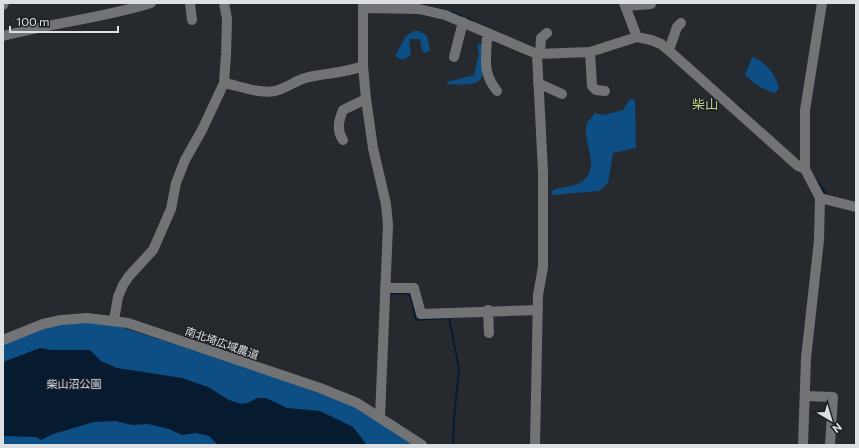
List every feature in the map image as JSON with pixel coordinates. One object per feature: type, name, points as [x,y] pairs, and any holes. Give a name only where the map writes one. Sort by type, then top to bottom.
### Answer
[{"type":"street","points":[[3,36],[36,27],[116,13],[151,3]]},
{"type":"street","points":[[190,3],[192,20]]},
{"type":"street","points":[[114,320],[118,297],[123,285],[129,276],[153,250],[171,209],[176,183],[185,160],[202,130],[224,83],[227,19],[224,3]]},
{"type":"street","points":[[803,445],[806,396],[806,358],[819,240],[820,198],[804,168],[805,110],[822,3]]},
{"type":"street","points":[[637,37],[625,5],[651,4]]},
{"type":"street","points":[[380,417],[388,225],[386,204],[373,148],[366,99],[363,66],[363,5],[419,9],[445,15],[539,54],[590,52],[637,37],[651,40],[669,50],[798,166],[804,168]]},
{"type":"street","points":[[454,57],[463,22]]},
{"type":"street","points":[[669,50],[677,27],[681,23]]},
{"type":"street","points":[[487,33],[486,73],[497,91]]},
{"type":"street","points":[[535,445],[538,295],[543,266],[543,172],[538,83],[541,38],[547,33]]},
{"type":"street","points":[[590,52],[592,86],[596,90],[605,91]]},
{"type":"street","points":[[224,83],[264,91],[275,91],[286,87],[298,79],[344,72],[363,66]]},
{"type":"street","points":[[538,83],[562,94]]},
{"type":"street","points":[[343,140],[339,134],[339,119],[343,110],[366,99]]},
{"type":"street","points":[[820,198],[856,207]]},
{"type":"street","points":[[385,288],[414,288],[420,314],[488,310],[538,310]]},
{"type":"street","points":[[488,310],[489,333]]},
{"type":"street","name":"南北埼広域農道","points":[[3,340],[42,324],[61,320],[87,318],[114,320],[128,323],[320,388],[357,404],[380,417],[422,445]]},
{"type":"street","points":[[806,396],[833,397],[830,445]]},
{"type":"green space","points":[[414,31],[420,31],[427,36],[430,50],[425,53],[422,51],[420,39],[409,39],[411,55],[403,60],[395,56],[406,36]]},
{"type":"green space","points":[[483,43],[483,73],[481,79],[470,84],[447,84],[447,82],[474,75],[479,53],[477,45]]},
{"type":"green space","points":[[752,57],[766,65],[772,73],[779,88],[775,93],[759,86],[745,75]]},
{"type":"green space","points":[[630,99],[635,100],[636,148],[613,153],[608,183],[599,191],[552,195],[551,191],[578,184],[587,176],[591,162],[586,130],[587,123],[595,113],[604,115],[623,110]]},
{"type":"green space","name":"柴山沼公園","points":[[81,322],[112,324],[267,374],[354,406],[415,445],[3,445],[3,345],[51,327]]},
{"type":"shaded area","points":[[40,348],[51,350],[90,350],[101,361],[117,368],[182,378],[208,387],[229,400],[241,404],[248,403],[257,398],[266,398],[287,408],[320,411],[353,427],[367,445],[218,445],[209,436],[196,433],[182,435],[169,429],[148,424],[132,425],[115,421],[94,422],[53,434],[41,440],[36,437],[3,436],[3,362]]},
{"type":"waterway","points":[[451,12],[473,21]]},
{"type":"waterway","points":[[733,102],[742,109]]},
{"type":"waterway","points":[[816,180],[828,196]]},
{"type":"waterway","points":[[391,291],[391,294],[408,293],[411,297],[416,320],[449,318],[459,369],[453,445]]},
{"type":"district","name":"柴山","points":[[705,104]]}]
